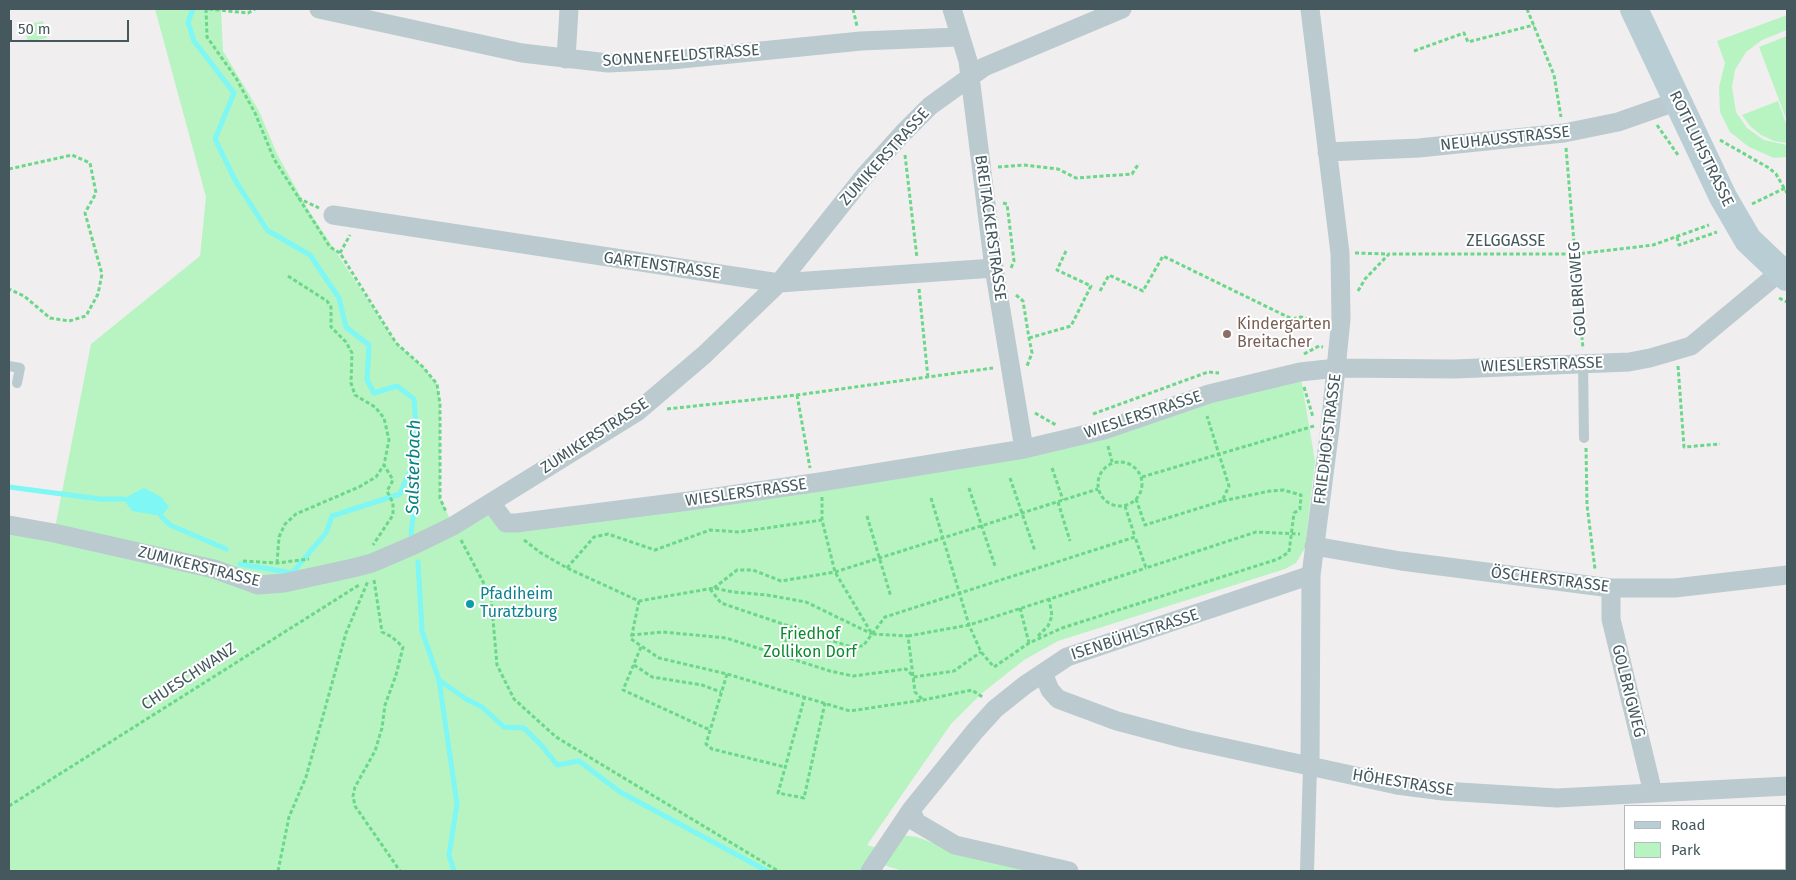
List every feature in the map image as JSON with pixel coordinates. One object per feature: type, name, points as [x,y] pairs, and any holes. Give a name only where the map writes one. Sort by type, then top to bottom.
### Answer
[{"type":"main road","name":"ROTFLUHSTRASSE","points":[[1634,9],[1723,197],[1748,240],[1784,275]]},
{"type":"street","name":"SONNENFELDSTRASSE","points":[[319,9],[522,53],[608,63],[672,60],[814,45],[959,37]]},
{"type":"street","points":[[566,59],[569,9]]},
{"type":"street","name":"BREITACKERSTRASSE","points":[[952,9],[959,37],[968,61],[986,196],[1002,270],[1019,367],[1024,448]]},
{"type":"street","name":"ZUMIKERSTRASSE","points":[[9,525],[54,533],[214,569],[258,584],[284,583],[371,563],[414,546],[453,526],[637,412],[704,355],[779,283],[903,133],[930,106],[984,67],[1022,49],[1122,9]]},
{"type":"street","name":"FRIEDHOFSTRASSE","points":[[1306,871],[1310,767],[1311,575],[1338,359],[1340,325],[1340,253],[1310,9]]},
{"type":"street","name":"NEUHAUSSTRASSE","points":[[1328,152],[1419,148],[1564,133],[1618,122],[1678,101]]},
{"type":"street","name":"GARTENSTRASSE","points":[[333,215],[779,283],[1002,270]]},
{"type":"street","name":"WIESLERSTRASSE","points":[[506,523],[680,502],[1024,448],[1104,430],[1209,394],[1300,372],[1338,359],[1454,369],[1629,362],[1691,346],[1784,275]]},
{"type":"street","points":[[491,503],[506,523]]},
{"type":"street","name":"ÖSCHERSTRASSE","points":[[1315,541],[1401,561],[1611,588],[1675,588],[1787,575]]},
{"type":"street","name":"ISENBÜHLSTRASSE","points":[[870,871],[911,810],[995,709],[1066,657],[1311,575]]},
{"type":"street","name":"GOLBRIGWEG","points":[[1611,588],[1610,619],[1653,793]]},
{"type":"street","name":"HÖHESTRASSE","points":[[1043,673],[1050,690],[1058,699],[1075,707],[1185,739],[1397,785],[1470,794],[1557,798],[1787,786]]},
{"type":"street","points":[[911,810],[916,822],[956,845],[1068,871]]},
{"type":"lane","points":[[1583,363],[1584,438]]},
{"type":"lane","points":[[9,366],[20,368],[17,383]]},
{"type":"path","points":[[255,9],[248,13],[208,9],[206,37],[240,85],[256,113],[274,159],[330,247],[340,253],[396,343],[423,367],[437,384],[440,404],[440,498],[453,526],[474,560],[490,597],[497,665],[514,699],[556,737],[778,871]]},
{"type":"path","name":"GOLBRIGWEG","points":[[1527,9],[1554,75],[1564,133],[1576,254],[1583,363]]},
{"type":"path","points":[[1414,51],[1464,33],[1468,42],[1534,25]]},
{"type":"path","points":[[1648,112],[1682,163]]},
{"type":"path","points":[[903,133],[919,275]]},
{"type":"path","points":[[1717,137],[1722,142],[1769,168],[1776,174],[1786,190],[1745,208]]},
{"type":"path","points":[[9,168],[72,155],[90,163],[96,193],[85,213],[102,274],[98,294],[86,316],[69,321],[50,318],[24,296],[9,289]]},
{"type":"path","points":[[982,169],[1024,164],[1058,170],[1076,178],[1132,174],[1139,163]]},
{"type":"path","points":[[986,196],[1007,204],[1014,261],[1002,270]]},
{"type":"path","points":[[298,197],[333,215]]},
{"type":"path","name":"ZELGGASSE","points":[[1340,253],[1576,254],[1653,245],[1710,225]]},
{"type":"path","points":[[1677,237],[1679,245],[1717,232]]},
{"type":"path","points":[[1030,338],[1071,326],[1091,286],[1057,270],[1066,251]]},
{"type":"path","points":[[1100,291],[1109,275],[1144,292],[1163,256],[1292,319],[1302,317],[1331,330],[1340,325],[1364,279],[1389,254]]},
{"type":"path","points":[[277,563],[280,536],[285,524],[296,514],[359,487],[376,477],[384,465],[389,440],[384,418],[375,407],[355,395],[350,383],[352,352],[346,342],[331,327],[331,307],[327,301],[288,276]]},
{"type":"path","points":[[637,412],[797,395],[1019,367],[1032,353],[1024,301],[1013,292]]},
{"type":"path","points":[[919,295],[928,378]]},
{"type":"path","points":[[1142,477],[1218,453],[1316,426],[1296,357],[1319,346],[1338,359]]},
{"type":"path","points":[[1676,351],[1684,447],[1720,444]]},
{"type":"path","points":[[1087,416],[1208,372],[1227,374]]},
{"type":"path","points":[[797,395],[816,482],[822,520],[836,572],[872,634]]},
{"type":"path","points":[[1030,410],[1059,426]]},
{"type":"path","points":[[1207,416],[1229,486],[1222,501]]},
{"type":"path","points":[[1584,438],[1587,505],[1596,574]]},
{"type":"path","points":[[1122,461],[1132,464],[1142,477],[1142,486],[1136,499],[1125,506],[1116,506],[1108,503],[1098,489],[1100,474],[1112,462],[1122,461]]},
{"type":"path","points":[[278,871],[287,824],[306,777],[335,681],[346,633],[371,563],[374,541],[393,515],[393,503],[388,491],[393,480],[384,465]]},
{"type":"path","points":[[1052,468],[1063,500]]},
{"type":"path","points":[[1010,478],[1035,551]]},
{"type":"path","points":[[969,488],[995,566]]},
{"type":"path","points":[[712,588],[736,570],[753,570],[782,580],[836,572],[1098,489]]},
{"type":"path","points":[[931,498],[969,625],[981,652],[994,667],[1028,643],[1062,628],[1278,559],[1289,552],[1294,513],[1300,510],[1302,495],[1283,490],[1270,491],[1222,501],[1145,525],[1136,499]]},
{"type":"path","points":[[1058,502],[1070,541]]},
{"type":"path","points":[[1125,506],[1146,568]]},
{"type":"path","points":[[867,516],[890,597]]},
{"type":"path","points":[[567,568],[594,536],[608,534],[655,550],[710,530],[739,532],[822,520]]},
{"type":"path","points":[[506,523],[541,553],[567,568],[639,601],[712,588],[767,595],[806,602],[872,634],[908,636],[969,625],[1256,532],[1292,533],[1315,541]]},
{"type":"path","points":[[712,588],[721,603],[848,646],[863,646],[886,617],[1135,537]]},
{"type":"path","points":[[371,563],[382,632],[392,637],[403,647],[396,675],[387,697],[375,751],[355,787],[353,796],[355,806],[400,871]]},
{"type":"path","name":"CHUESCHWANZ","points":[[9,806],[371,563]]},
{"type":"path","points":[[1036,639],[1048,626],[1052,616],[1049,598]]},
{"type":"path","points":[[639,601],[631,639],[660,658],[727,674],[850,711],[923,700],[972,690],[981,694],[995,709]]},
{"type":"path","points":[[1020,608],[1028,643]]},
{"type":"path","points":[[780,654],[791,628]]},
{"type":"path","points":[[631,635],[663,632],[695,633],[726,638],[830,671],[853,676],[906,669],[914,677]]},
{"type":"path","points":[[908,636],[915,692],[923,700]]},
{"type":"path","points":[[641,647],[623,690],[710,730]]},
{"type":"path","points":[[914,677],[954,671],[981,652]]},
{"type":"path","points":[[634,665],[652,677],[702,685],[721,692]]},
{"type":"path","points":[[727,674],[706,744],[712,749],[786,767]]},
{"type":"path","points":[[805,696],[778,793],[804,798],[825,703]]},
{"type":"green space","name":"Friedhof Zollikon Dorf","points":[[155,9],[221,9],[223,51],[259,111],[277,154],[307,208],[396,343],[423,367],[437,384],[440,404],[440,498],[453,525],[491,503],[506,523],[1024,449],[1300,372],[1315,461],[1305,548],[1296,563],[1285,569],[1058,641],[1024,660],[981,694],[951,724],[867,845],[884,850],[870,871],[9,871],[9,525],[54,533],[91,344],[200,256],[206,197]]},
{"type":"green space","points":[[1787,15],[1787,30],[1762,40],[1746,52],[1735,70],[1732,87],[1736,112],[1747,128],[1764,140],[1787,145],[1787,157],[1774,158],[1749,147],[1730,132],[1720,112],[1719,87],[1725,63],[1717,41]]},
{"type":"green space","points":[[43,21],[47,38],[28,42],[24,25]]},
{"type":"green space","points":[[1787,36],[1787,121],[1759,47]]},
{"type":"green space","points":[[1778,101],[1787,126],[1787,143],[1774,141],[1761,135],[1750,126],[1742,115]]},
{"type":"green space","points":[[902,835],[917,837],[973,858],[1035,871],[903,871],[883,865]]},
{"type":"water","points":[[144,488],[161,497],[169,507],[161,516],[132,511],[123,499]]},
{"type":"waterway","name":"Salsterbach","points":[[193,9],[188,22],[194,41],[234,93],[215,139],[235,180],[267,230],[310,255],[339,298],[346,327],[369,345],[367,380],[374,393],[397,386],[414,399],[416,428],[412,465],[416,493],[411,534]]},
{"type":"waterway","points":[[240,564],[292,573],[326,533],[332,516],[400,494],[412,465]]},
{"type":"waterway","points":[[9,487],[100,499],[123,499]]},
{"type":"waterway","points":[[161,516],[170,525],[226,549]]},
{"type":"waterway","name":"Salsterbach","points":[[418,562],[422,631],[439,680],[457,804],[449,855],[454,871]]},
{"type":"waterway","points":[[439,680],[466,699],[482,707],[504,727],[524,728],[557,765],[579,761],[620,792],[767,871]]},
{"type":"place","name":"Kindergarten Breitacher","points":[[1227,334]]},
{"type":"place","name":"Pfadiheim Turatzburg","points":[[470,604]]}]
